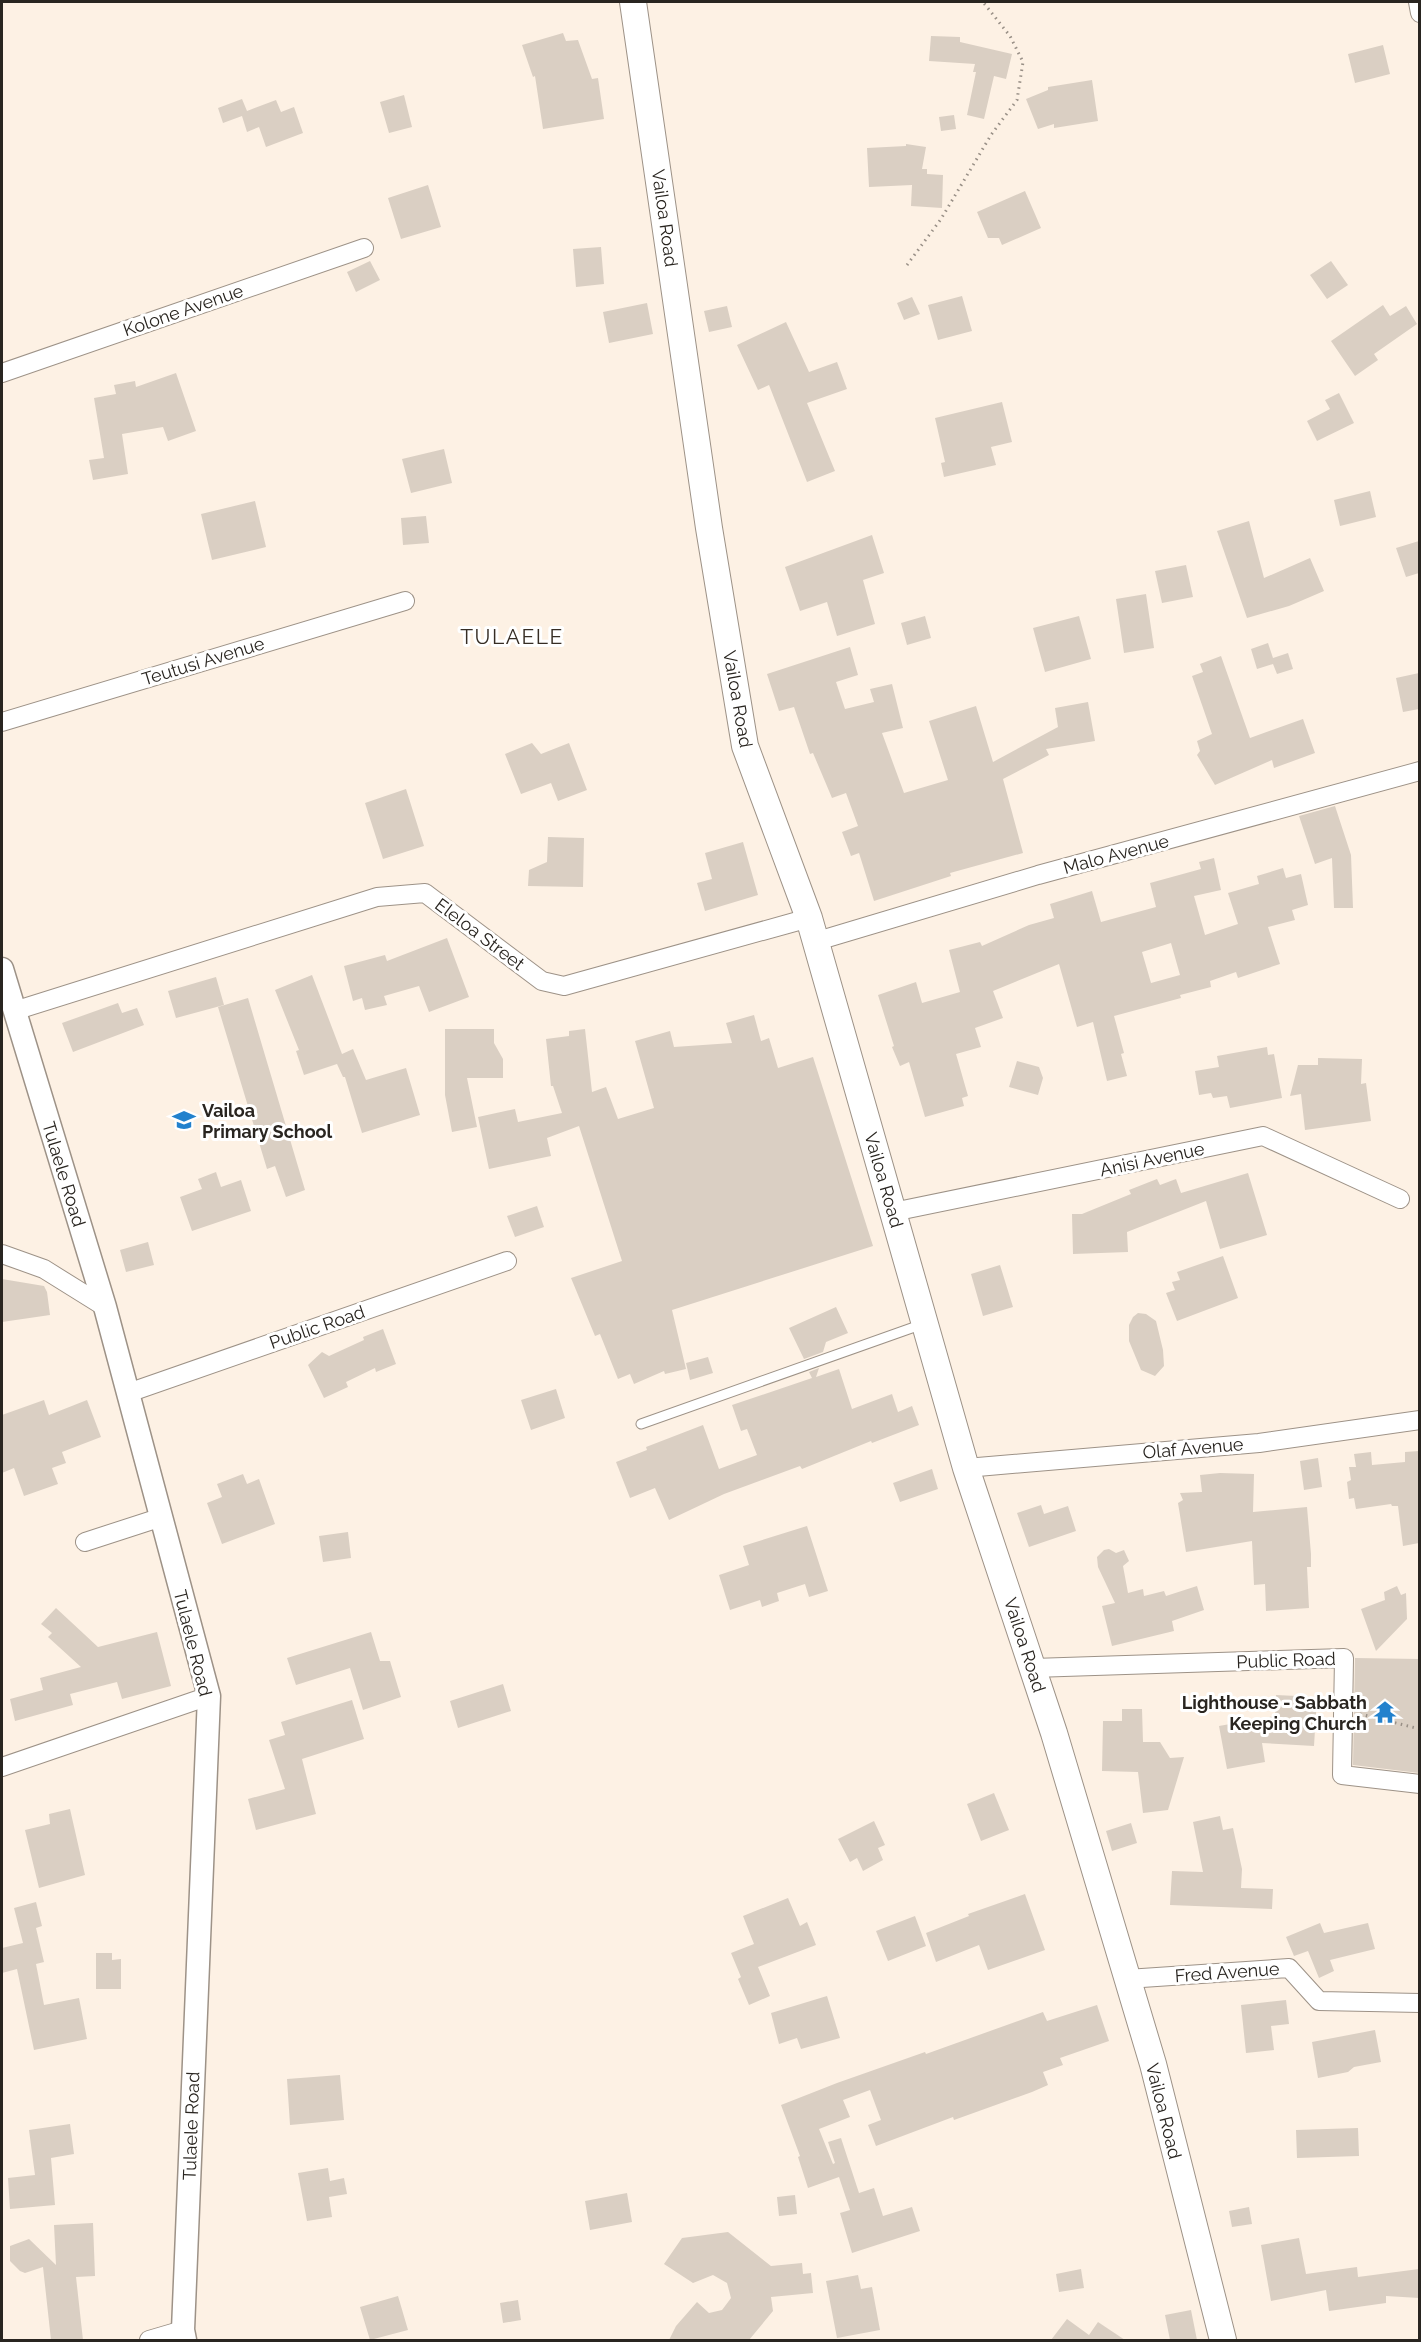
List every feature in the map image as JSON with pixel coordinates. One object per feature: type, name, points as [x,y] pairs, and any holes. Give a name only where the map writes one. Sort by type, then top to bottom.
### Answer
[{"type":"main road","name":"Vailoa Road","points":[[633,2],[709,528],[745,746],[812,930],[966,1468],[1058,1743],[1153,2064],[1223,2340]]},
{"type":"street","points":[[1418,2],[1419,13]]},
{"type":"street","name":"Kolone Avenue","points":[[2,373],[364,248]]},
{"type":"street","name":"Teutusi Avenue","points":[[2,722],[405,600]]},
{"type":"street","name":"Malo Avenue","points":[[812,930],[1038,875],[1419,771]]},
{"type":"street","name":"Eleloa Street","points":[[14,1011],[377,897],[425,892],[542,981],[564,987],[812,930]]},
{"type":"street","name":"Tulaele Road","points":[[2,969],[105,1307],[209,1696],[184,2335]]},
{"type":"street","name":"Anisi Avenue","points":[[893,1212],[1263,1136],[1400,1198]]},
{"type":"street","points":[[2,1254],[44,1269],[105,1307]]},
{"type":"street","name":"Public Road","points":[[128,1393],[507,1261]]},
{"type":"street","name":"Olaf Avenue","points":[[966,1468],[1258,1443],[1419,1420]]},
{"type":"street","points":[[85,1542],[162,1516]]},
{"type":"street","name":"Public Road","points":[[1033,1668],[1344,1658],[1342,1775],[1419,1784]]},
{"type":"street","points":[[2,1767],[209,1696]]},
{"type":"street","name":"Fred Avenue","points":[[1127,1979],[1289,1968],[1319,2001],[1419,2003]]},
{"type":"street","points":[[149,2340],[184,2335]]},
{"type":"lane","points":[[641,1424],[925,1324]]},
{"type":"path","points":[[907,265],[941,219],[991,135],[1017,100],[1023,62],[1011,36],[983,2]]},
{"type":"path","points":[[1343,1710],[1419,1729]]},
{"type":"building","points":[[563,33],[566,41],[578,40],[592,79],[598,78],[604,119],[543,129],[535,76],[533,77],[522,45]]},
{"type":"building","points":[[931,36],[960,37],[960,42],[1012,54],[1006,79],[994,76],[984,119],[967,115],[976,72],[973,72],[975,64],[929,61]]},
{"type":"building","points":[[1383,45],[1390,74],[1355,83],[1348,54]]},
{"type":"building","points":[[1092,80],[1098,121],[1054,128],[1054,124],[1038,129],[1026,99],[1048,90],[1048,87]]},
{"type":"building","points":[[404,95],[412,127],[389,133],[380,102]]},
{"type":"building","points":[[242,99],[247,111],[276,100],[281,112],[294,107],[303,133],[266,147],[259,127],[247,132],[242,116],[223,123],[218,108]]},
{"type":"building","points":[[954,115],[956,129],[941,131],[939,117]]},
{"type":"building","points":[[906,144],[926,147],[922,169],[927,169],[927,174],[943,175],[942,208],[911,206],[912,185],[869,187],[867,148],[906,146]]},
{"type":"building","points":[[428,185],[441,227],[401,239],[388,198]]},
{"type":"building","points":[[1025,191],[1041,228],[1002,245],[999,238],[988,238],[977,212]]},
{"type":"building","points":[[601,247],[604,284],[576,287],[573,249]]},
{"type":"building","points":[[370,261],[380,280],[356,292],[347,272]]},
{"type":"building","points":[[1331,261],[1348,285],[1327,299],[1310,275]]},
{"type":"building","points":[[962,296],[972,331],[938,340],[928,305]]},
{"type":"building","points":[[912,297],[920,314],[904,320],[897,303]]},
{"type":"building","points":[[647,303],[653,334],[609,343],[603,312]]},
{"type":"building","points":[[1383,305],[1390,316],[1406,306],[1417,324],[1374,354],[1378,360],[1355,376],[1331,341]]},
{"type":"building","points":[[727,306],[732,327],[709,332],[704,311]]},
{"type":"building","points":[[786,322],[809,372],[837,362],[847,389],[807,403],[835,471],[807,482],[769,385],[758,390],[737,345]]},
{"type":"building","points":[[176,373],[196,431],[168,441],[163,427],[122,434],[128,474],[93,480],[89,460],[104,458],[94,398],[116,394],[114,385],[135,381],[136,387]]},
{"type":"building","points":[[1339,393],[1354,423],[1317,441],[1307,421],[1330,409],[1325,400]]},
{"type":"building","points":[[1002,402],[1012,442],[991,447],[996,465],[944,477],[941,463],[945,462],[935,418]]},
{"type":"building","points":[[444,449],[452,483],[411,493],[402,459]]},
{"type":"building","points":[[1370,491],[1376,517],[1340,526],[1334,500]]},
{"type":"building","points":[[255,501],[266,547],[212,560],[201,514]]},
{"type":"building","points":[[426,516],[429,543],[403,545],[401,518]]},
{"type":"building","points":[[1249,521],[1264,578],[1310,558],[1324,591],[1289,606],[1247,618],[1217,531]]},
{"type":"building","points":[[872,535],[884,573],[863,580],[875,624],[837,636],[827,602],[800,611],[785,567]]},
{"type":"building","points":[[1419,541],[1419,573],[1406,577],[1396,548]]},
{"type":"building","points":[[1186,565],[1193,597],[1162,603],[1155,571]]},
{"type":"building","points":[[1146,594],[1154,648],[1124,653],[1116,599]]},
{"type":"building","points":[[925,616],[931,638],[907,645],[901,623]]},
{"type":"building","points":[[1079,616],[1091,659],[1045,672],[1033,628]]},
{"type":"building","points":[[1268,643],[1273,658],[1288,653],[1293,669],[1277,674],[1273,664],[1257,669],[1251,649]]},
{"type":"building","points":[[850,647],[858,675],[836,682],[845,709],[874,702],[870,689],[892,684],[903,728],[882,733],[904,793],[948,780],[929,721],[976,706],[993,762],[1058,727],[1055,708],[1088,702],[1095,741],[1046,749],[1049,755],[1003,779],[1023,853],[950,873],[951,876],[874,901],[859,853],[851,856],[842,832],[858,826],[846,793],[832,798],[813,753],[810,754],[794,707],[779,711],[767,674]]},
{"type":"building","points":[[1221,656],[1250,738],[1303,719],[1315,753],[1274,768],[1272,760],[1215,785],[1197,755],[1200,751],[1197,741],[1212,734],[1192,676],[1203,672],[1200,664]]},
{"type":"building","points":[[1419,673],[1419,709],[1403,712],[1396,678]]},
{"type":"building","points":[[532,743],[541,754],[569,743],[587,790],[558,801],[551,783],[521,794],[505,754]]},
{"type":"building","points":[[406,789],[424,846],[383,859],[365,803]]},
{"type":"building","points":[[1335,806],[1351,855],[1353,908],[1334,908],[1332,858],[1315,864],[1299,816]]},
{"type":"building","points":[[548,837],[584,838],[583,887],[528,886],[529,870],[547,862]]},
{"type":"building","points":[[743,842],[758,895],[705,911],[697,883],[712,879],[705,853]]},
{"type":"building","points":[[1214,858],[1221,890],[1194,896],[1205,935],[1238,924],[1228,893],[1259,884],[1257,876],[1283,868],[1286,878],[1301,874],[1308,905],[1292,910],[1295,920],[1268,927],[1280,964],[1238,978],[1236,972],[1210,981],[1211,987],[1180,995],[1181,998],[1114,1016],[1124,1053],[1121,1054],[1127,1076],[1107,1081],[1093,1022],[1077,1027],[1059,964],[993,991],[1003,1018],[975,1028],[981,1047],[956,1054],[968,1096],[962,1098],[964,1106],[925,1117],[909,1062],[900,1066],[892,1047],[894,1046],[878,995],[916,982],[922,1003],[960,992],[949,950],[980,942],[982,946],[1029,925],[1054,918],[1050,904],[1092,891],[1101,922],[1156,907],[1150,883],[1201,869],[1199,862]],"holes":[[[1171,943],[1180,975],[1151,983],[1142,952]]]},
{"type":"building","points":[[447,938],[469,997],[429,1012],[419,986],[384,996],[387,1005],[365,1010],[362,998],[353,1001],[344,966],[385,955],[387,961]]},
{"type":"building","points":[[312,975],[342,1054],[353,1049],[366,1080],[406,1068],[420,1115],[362,1133],[345,1077],[337,1064],[304,1075],[296,1051],[299,1050],[275,990]]},
{"type":"building","points":[[216,977],[224,1005],[176,1018],[168,991]]},
{"type":"building","points":[[248,998],[305,1190],[286,1197],[275,1166],[267,1169],[218,1007]]},
{"type":"building","points":[[118,1003],[122,1013],[137,1008],[144,1025],[73,1052],[62,1023]]},
{"type":"building","points":[[754,1015],[761,1041],[769,1038],[778,1068],[813,1057],[873,1246],[672,1310],[686,1369],[665,1374],[664,1371],[634,1384],[630,1374],[618,1379],[600,1334],[595,1336],[571,1278],[622,1261],[579,1126],[547,1138],[551,1156],[489,1169],[478,1117],[515,1109],[518,1122],[562,1113],[553,1086],[551,1086],[546,1039],[569,1036],[569,1031],[585,1029],[592,1092],[606,1087],[618,1119],[654,1108],[635,1041],[670,1031],[674,1047],[732,1043],[726,1023]]},
{"type":"building","points":[[445,1029],[494,1029],[494,1043],[503,1059],[503,1078],[467,1078],[477,1127],[452,1132],[445,1095]]},
{"type":"building","points":[[1267,1047],[1268,1055],[1274,1054],[1282,1098],[1230,1108],[1227,1096],[1213,1098],[1211,1093],[1199,1095],[1195,1071],[1219,1067],[1217,1056]]},
{"type":"building","points":[[1318,1058],[1362,1059],[1361,1084],[1366,1083],[1371,1121],[1305,1130],[1301,1094],[1290,1096],[1298,1065],[1318,1065]]},
{"type":"building","points":[[1017,1061],[1039,1067],[1043,1078],[1038,1095],[1009,1087]]},
{"type":"building","points":[[216,1172],[221,1187],[241,1180],[251,1211],[192,1231],[180,1197],[202,1189],[198,1179]]},
{"type":"building","points":[[1248,1173],[1267,1235],[1220,1249],[1206,1201],[1127,1232],[1128,1252],[1073,1254],[1072,1214],[1082,1214],[1131,1194],[1129,1190],[1157,1179],[1160,1185],[1176,1179],[1181,1193]]},
{"type":"building","points":[[537,1206],[544,1227],[515,1237],[507,1216]]},
{"type":"building","points":[[148,1242],[154,1265],[126,1272],[120,1250]]},
{"type":"building","points":[[1223,1256],[1238,1298],[1177,1321],[1166,1293],[1175,1290],[1172,1282],[1180,1280],[1177,1272]]},
{"type":"building","points":[[1000,1265],[1013,1307],[983,1316],[971,1274]]},
{"type":"building","points":[[2,1279],[44,1286],[50,1315],[2,1322]]},
{"type":"building","points":[[836,1307],[848,1333],[826,1342],[823,1352],[804,1359],[789,1328]]},
{"type":"building","points":[[1138,1313],[1146,1314],[1156,1321],[1163,1350],[1164,1366],[1155,1376],[1141,1370],[1129,1341],[1129,1325]]},
{"type":"building","points":[[383,1329],[396,1364],[376,1372],[375,1368],[346,1382],[348,1387],[324,1398],[308,1365],[322,1352],[329,1356]]},
{"type":"building","points":[[708,1357],[713,1373],[690,1380],[686,1363]]},
{"type":"building","points":[[819,1368],[816,1377],[839,1369],[852,1409],[892,1394],[898,1412],[912,1406],[919,1425],[872,1443],[871,1441],[802,1469],[800,1466],[724,1494],[669,1520],[655,1488],[630,1498],[616,1462],[647,1450],[646,1447],[703,1425],[719,1469],[757,1455],[747,1429],[741,1431],[732,1405],[812,1378],[809,1372]]},
{"type":"building","points":[[556,1389],[565,1418],[531,1430],[521,1400]]},
{"type":"building","points":[[44,1400],[49,1415],[87,1400],[101,1437],[62,1452],[66,1463],[52,1468],[58,1484],[24,1496],[14,1468],[2,1473],[2,1415]]},
{"type":"building","points":[[1419,1451],[1419,1543],[1403,1546],[1398,1506],[1391,1504],[1356,1509],[1354,1498],[1349,1499],[1347,1482],[1351,1480],[1349,1467],[1356,1467],[1354,1454],[1371,1452],[1372,1465],[1405,1462],[1405,1452]]},
{"type":"building","points":[[1318,1458],[1322,1487],[1304,1490],[1300,1461]]},
{"type":"building","points":[[932,1469],[938,1489],[900,1502],[893,1483]]},
{"type":"building","points":[[243,1474],[247,1484],[259,1479],[275,1524],[222,1544],[207,1503],[222,1497],[217,1484]]},
{"type":"building","points":[[1254,1474],[1253,1512],[1307,1507],[1311,1554],[1311,1567],[1307,1567],[1309,1608],[1266,1611],[1265,1584],[1254,1585],[1252,1541],[1186,1552],[1178,1503],[1183,1500],[1180,1493],[1202,1492],[1200,1475]]},
{"type":"building","points":[[1041,1505],[1044,1514],[1068,1506],[1076,1531],[1029,1547],[1017,1513]]},
{"type":"building","points":[[807,1526],[828,1591],[809,1597],[805,1584],[777,1593],[779,1601],[762,1607],[760,1600],[730,1610],[719,1575],[749,1565],[743,1546]]},
{"type":"building","points":[[348,1532],[351,1558],[323,1562],[319,1536]]},
{"type":"building","points":[[1109,1549],[1116,1553],[1124,1550],[1129,1561],[1123,1566],[1128,1593],[1143,1589],[1144,1596],[1164,1591],[1166,1596],[1197,1586],[1204,1610],[1172,1621],[1174,1631],[1112,1646],[1102,1606],[1115,1603],[1098,1567],[1097,1557],[1104,1550]]},
{"type":"building","points":[[1397,1586],[1401,1595],[1406,1593],[1407,1619],[1376,1651],[1361,1609],[1385,1600],[1384,1592]]},
{"type":"building","points":[[56,1608],[98,1647],[157,1632],[171,1686],[122,1699],[117,1682],[70,1694],[73,1705],[15,1721],[10,1699],[43,1690],[40,1678],[81,1667],[48,1637],[52,1633],[41,1624]]},
{"type":"building","points":[[371,1632],[380,1661],[390,1661],[401,1697],[363,1710],[350,1668],[296,1685],[287,1658]]},
{"type":"building","name":"Lighthouse - Sabbath Keeping Church","points":[[1355,1658],[1419,1659],[1419,1773],[1353,1765]]},
{"type":"building","points":[[503,1684],[511,1711],[458,1728],[450,1701]]},
{"type":"building","points":[[1276,1695],[1317,1697],[1314,1746],[1262,1743],[1265,1762],[1227,1769],[1219,1726],[1275,1716]]},
{"type":"building","points":[[352,1700],[364,1739],[302,1759],[316,1814],[256,1830],[248,1799],[285,1789],[269,1740],[285,1735],[281,1722]]},
{"type":"building","points":[[1122,1709],[1142,1709],[1143,1742],[1160,1742],[1170,1758],[1184,1757],[1168,1810],[1143,1813],[1138,1772],[1102,1771],[1103,1721],[1122,1721]]},
{"type":"building","points":[[994,1793],[1009,1830],[981,1841],[967,1804]]},
{"type":"building","points":[[70,1809],[85,1875],[39,1888],[25,1830],[50,1824],[49,1814]]},
{"type":"building","points":[[1220,1816],[1223,1830],[1233,1828],[1242,1869],[1241,1888],[1273,1889],[1272,1909],[1170,1905],[1172,1871],[1203,1872],[1193,1822]]},
{"type":"building","points":[[874,1821],[885,1845],[878,1848],[883,1860],[863,1871],[857,1858],[850,1862],[838,1839]]},
{"type":"building","points":[[1131,1823],[1137,1843],[1112,1851],[1106,1831]]},
{"type":"building","points":[[1025,1894],[1045,1950],[988,1970],[979,1945],[936,1962],[926,1933],[969,1916],[968,1914]]},
{"type":"building","points":[[788,1898],[800,1926],[807,1922],[816,1945],[758,1967],[770,1996],[749,2005],[738,1979],[741,1977],[731,1953],[754,1944],[743,1916]]},
{"type":"building","points":[[36,1902],[42,1926],[36,1928],[44,1962],[36,1964],[44,2005],[79,1998],[87,2039],[34,2050],[17,1969],[2,1973],[2,1948],[23,1943],[14,1908]]},
{"type":"building","points":[[915,1916],[926,1946],[888,1961],[876,1931]]},
{"type":"building","points":[[1320,1923],[1324,1933],[1368,1923],[1375,1949],[1330,1960],[1334,1971],[1319,1978],[1308,1951],[1294,1956],[1286,1937]]},
{"type":"building","points":[[96,1953],[112,1953],[112,1960],[121,1959],[121,1989],[96,1989]]},
{"type":"building","points":[[827,1996],[840,2038],[801,2049],[797,2038],[779,2044],[771,2013]]},
{"type":"building","points":[[1286,2000],[1289,2024],[1271,2026],[1274,2050],[1246,2053],[1241,2005]]},
{"type":"building","points":[[1097,2005],[1109,2041],[1060,2058],[1063,2065],[1043,2072],[1048,2085],[1032,2092],[954,2120],[953,2117],[876,2146],[868,2125],[881,2120],[870,2090],[843,2100],[850,2117],[819,2129],[833,2164],[835,2163],[828,2142],[841,2138],[859,2193],[874,2188],[883,2216],[912,2207],[920,2231],[852,2253],[840,2213],[850,2210],[839,2177],[808,2188],[798,2157],[800,2156],[781,2105],[837,2083],[1043,2012],[1047,2021]]},
{"type":"building","points":[[1375,2030],[1381,2062],[1354,2067],[1348,2072],[1318,2078],[1312,2042]]},
{"type":"building","points":[[340,2075],[344,2120],[290,2125],[287,2079]]},
{"type":"building","points":[[70,2124],[74,2154],[51,2158],[55,2205],[10,2209],[8,2178],[35,2175],[29,2130]]},
{"type":"building","points":[[1358,2128],[1359,2156],[1297,2158],[1296,2130]]},
{"type":"building","points":[[328,2168],[330,2181],[344,2178],[347,2194],[329,2197],[332,2217],[307,2221],[298,2173]]},
{"type":"building","points":[[627,2193],[632,2222],[590,2230],[585,2201]]},
{"type":"building","points":[[795,2195],[797,2214],[779,2216],[777,2197]]},
{"type":"building","points":[[1249,2207],[1252,2224],[1232,2227],[1229,2211]]},
{"type":"building","points":[[93,2223],[95,2276],[76,2277],[83,2340],[51,2340],[43,2267],[25,2273],[20,2271],[10,2261],[10,2246],[29,2239],[56,2265],[54,2225]]},
{"type":"building","points":[[728,2232],[771,2266],[802,2263],[803,2274],[811,2273],[813,2293],[771,2297],[773,2311],[749,2340],[669,2340],[676,2326],[697,2302],[709,2313],[722,2310],[731,2298],[727,2283],[713,2275],[693,2283],[664,2264],[682,2238]]},
{"type":"building","points":[[1299,2238],[1306,2274],[1357,2267],[1358,2277],[1419,2269],[1419,2298],[1386,2296],[1386,2303],[1329,2311],[1326,2290],[1271,2301],[1261,2245]]},
{"type":"building","points":[[1081,2269],[1084,2288],[1059,2292],[1056,2274]]},
{"type":"building","points":[[858,2275],[861,2289],[872,2287],[880,2330],[837,2338],[826,2281]]},
{"type":"building","points":[[398,2296],[408,2330],[370,2340],[360,2307]]},
{"type":"building","points":[[518,2300],[521,2320],[503,2323],[500,2303]]},
{"type":"building","points":[[1191,2310],[1197,2340],[1170,2340],[1165,2315]]},
{"type":"building","points":[[1067,2319],[1089,2335],[1098,2322],[1125,2340],[1051,2340]]},
{"type":"place","name":"Vailoa Primary School","points":[[184,1120]]},
{"type":"place","name":"Lighthouse - Sabbath Keeping Church","points":[[1385,1712]]},
{"type":"district","name":"TULAELE","points":[[512,636]]}]
